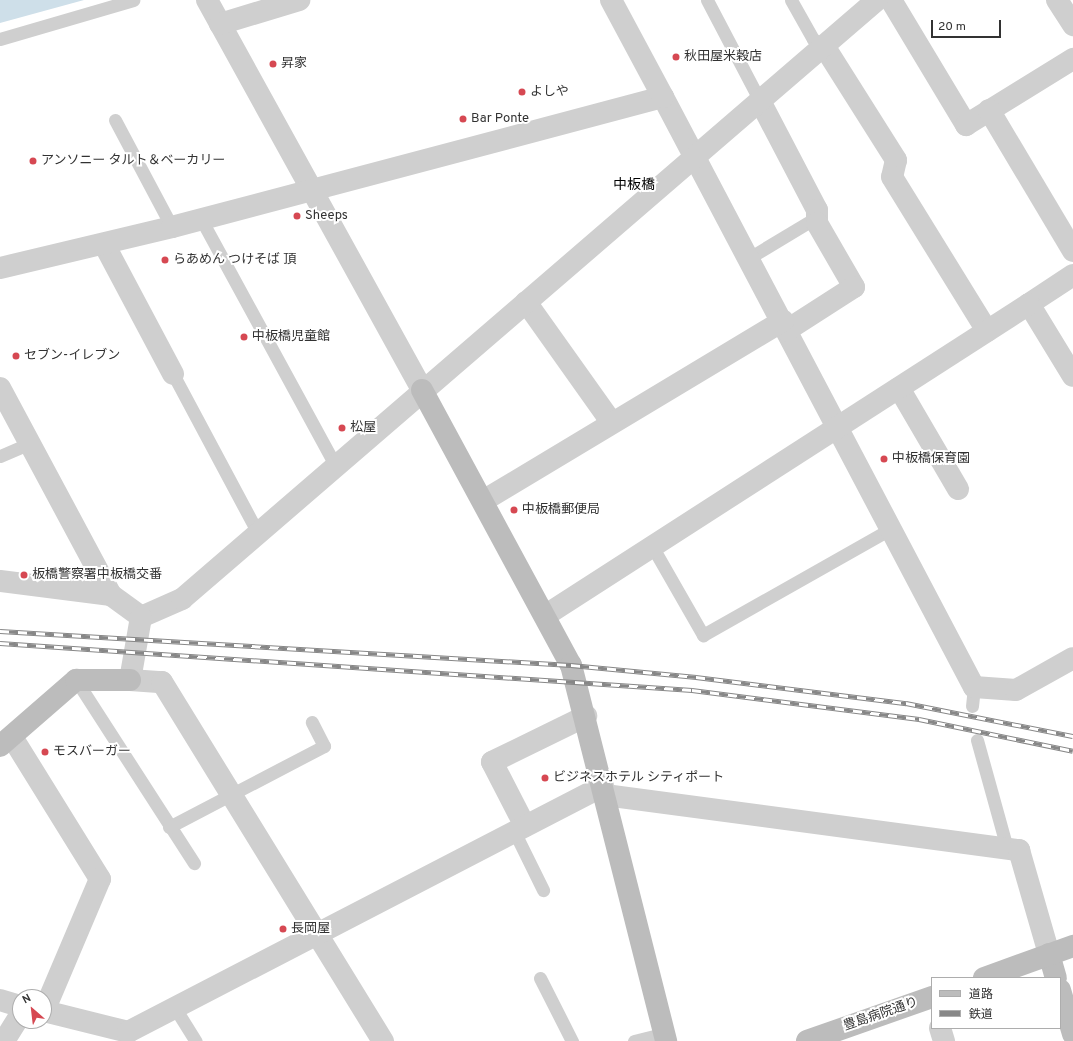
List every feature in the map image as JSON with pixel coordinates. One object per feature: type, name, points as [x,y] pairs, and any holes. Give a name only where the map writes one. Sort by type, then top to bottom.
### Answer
[{"type":"street","points":[[207,0],[311,191],[546,614],[571,665],[586,716],[666,1037]]},
{"type":"street","points":[[220,24],[299,0]]},
{"type":"street","points":[[611,0],[785,325],[836,429],[890,529],[973,696],[1016,690],[1073,658]]},
{"type":"street","points":[[141,617],[182,599],[422,390],[878,0]]},
{"type":"street","points":[[891,0],[966,125],[1073,59]]},
{"type":"street","points":[[824,46],[896,160],[892,177],[987,331]]},
{"type":"street","points":[[0,268],[172,227],[663,97]]},
{"type":"street","points":[[483,501],[612,423],[854,287],[817,224],[817,210],[760,100]]},
{"type":"street","points":[[989,110],[1073,252]]},
{"type":"street","points":[[104,244],[172,374]]},
{"type":"street","points":[[546,614],[836,429],[1073,275]]},
{"type":"street","points":[[526,302],[612,423]]},
{"type":"street","points":[[1029,304],[1073,376]]},
{"type":"street","points":[[0,388],[111,594],[141,617]]},
{"type":"street","points":[[899,388],[958,489]]},
{"type":"street","points":[[0,582],[111,594]]},
{"type":"street","points":[[130,680],[141,617]]},
{"type":"street","points":[[52,992],[100,879],[6,742],[76,680],[130,680],[162,682],[383,1041]]},
{"type":"street","points":[[520,828],[492,762],[586,716]]},
{"type":"street","points":[[52,1013],[128,1032],[520,828],[604,791],[1018,850],[1056,977]]},
{"type":"street","points":[[987,977],[1073,946]]},
{"type":"street","points":[[1061,993],[1073,1034]]},
{"type":"street","name":"豊島病院通り","points":[[807,1041],[842,1035],[931,998]]},
{"type":"street","points":[[0,1000],[12,1004]]},
{"type":"street","points":[[4,1041],[12,1028]]},
{"type":"street","points":[[940,1029],[944,1041]]},
{"type":"lane","points":[[0,39],[132,0]]},
{"type":"lane","points":[[707,0],[760,100]]},
{"type":"lane","points":[[791,0],[813,39],[824,46]]},
{"type":"lane","points":[[115,120],[172,227]]},
{"type":"lane","points":[[749,258],[817,217]]},
{"type":"lane","points":[[201,219],[336,466]]},
{"type":"lane","points":[[172,374],[258,533]]},
{"type":"lane","points":[[0,456],[30,443]]},
{"type":"lane","points":[[652,546],[703,635],[890,529]]},
{"type":"lane","points":[[76,680],[169,827],[194,863]]},
{"type":"lane","points":[[169,827],[230,793],[324,746],[312,722]]},
{"type":"lane","points":[[977,740],[979,759],[1007,848]]},
{"type":"lane","points":[[520,828],[543,890]]},
{"type":"lane","points":[[540,978],[572,1041]]},
{"type":"lane","points":[[175,1008],[196,1041]]},
{"type":"lane","points":[[634,1041],[666,1037]]},
{"type":"shaded area","points":[[0,0],[84,0],[0,23]]},
{"type":"railway","points":[[0,631],[571,665],[696,677],[906,703],[1073,736]]},
{"type":"railway","points":[[0,643],[692,690],[919,719],[1073,751]]},
{"type":"place","name":"秋田屋米穀店","points":[[676,57]]},
{"type":"place","name":"昇家","points":[[273,64]]},
{"type":"place","name":"よしや","points":[[522,92]]},
{"type":"place","name":"Bar Ponte","points":[[463,119]]},
{"type":"place","name":"アンソニー タルト＆ベーカリー","points":[[33,161]]},
{"type":"place","name":"Sheeps","points":[[297,216]]},
{"type":"place","name":"らあめん つけそば 頂","points":[[165,260]]},
{"type":"place","name":"中板橋児童館","points":[[244,337]]},
{"type":"place","name":"セブン-イレブン","points":[[16,356]]},
{"type":"place","name":"松屋","points":[[342,428]]},
{"type":"place","name":"中板橋保育園","points":[[884,459]]},
{"type":"place","name":"中板橋郵便局","points":[[514,510]]},
{"type":"place","name":"板橋警察署中板橋交番","points":[[24,575]]},
{"type":"place","name":"モスバーガー","points":[[45,752]]},
{"type":"place","name":"ビジネスホテル シティポート","points":[[545,778]]},
{"type":"place","name":"長岡屋","points":[[283,929]]},
{"type":"district","name":"中板橋","points":[[634,186]]}]
